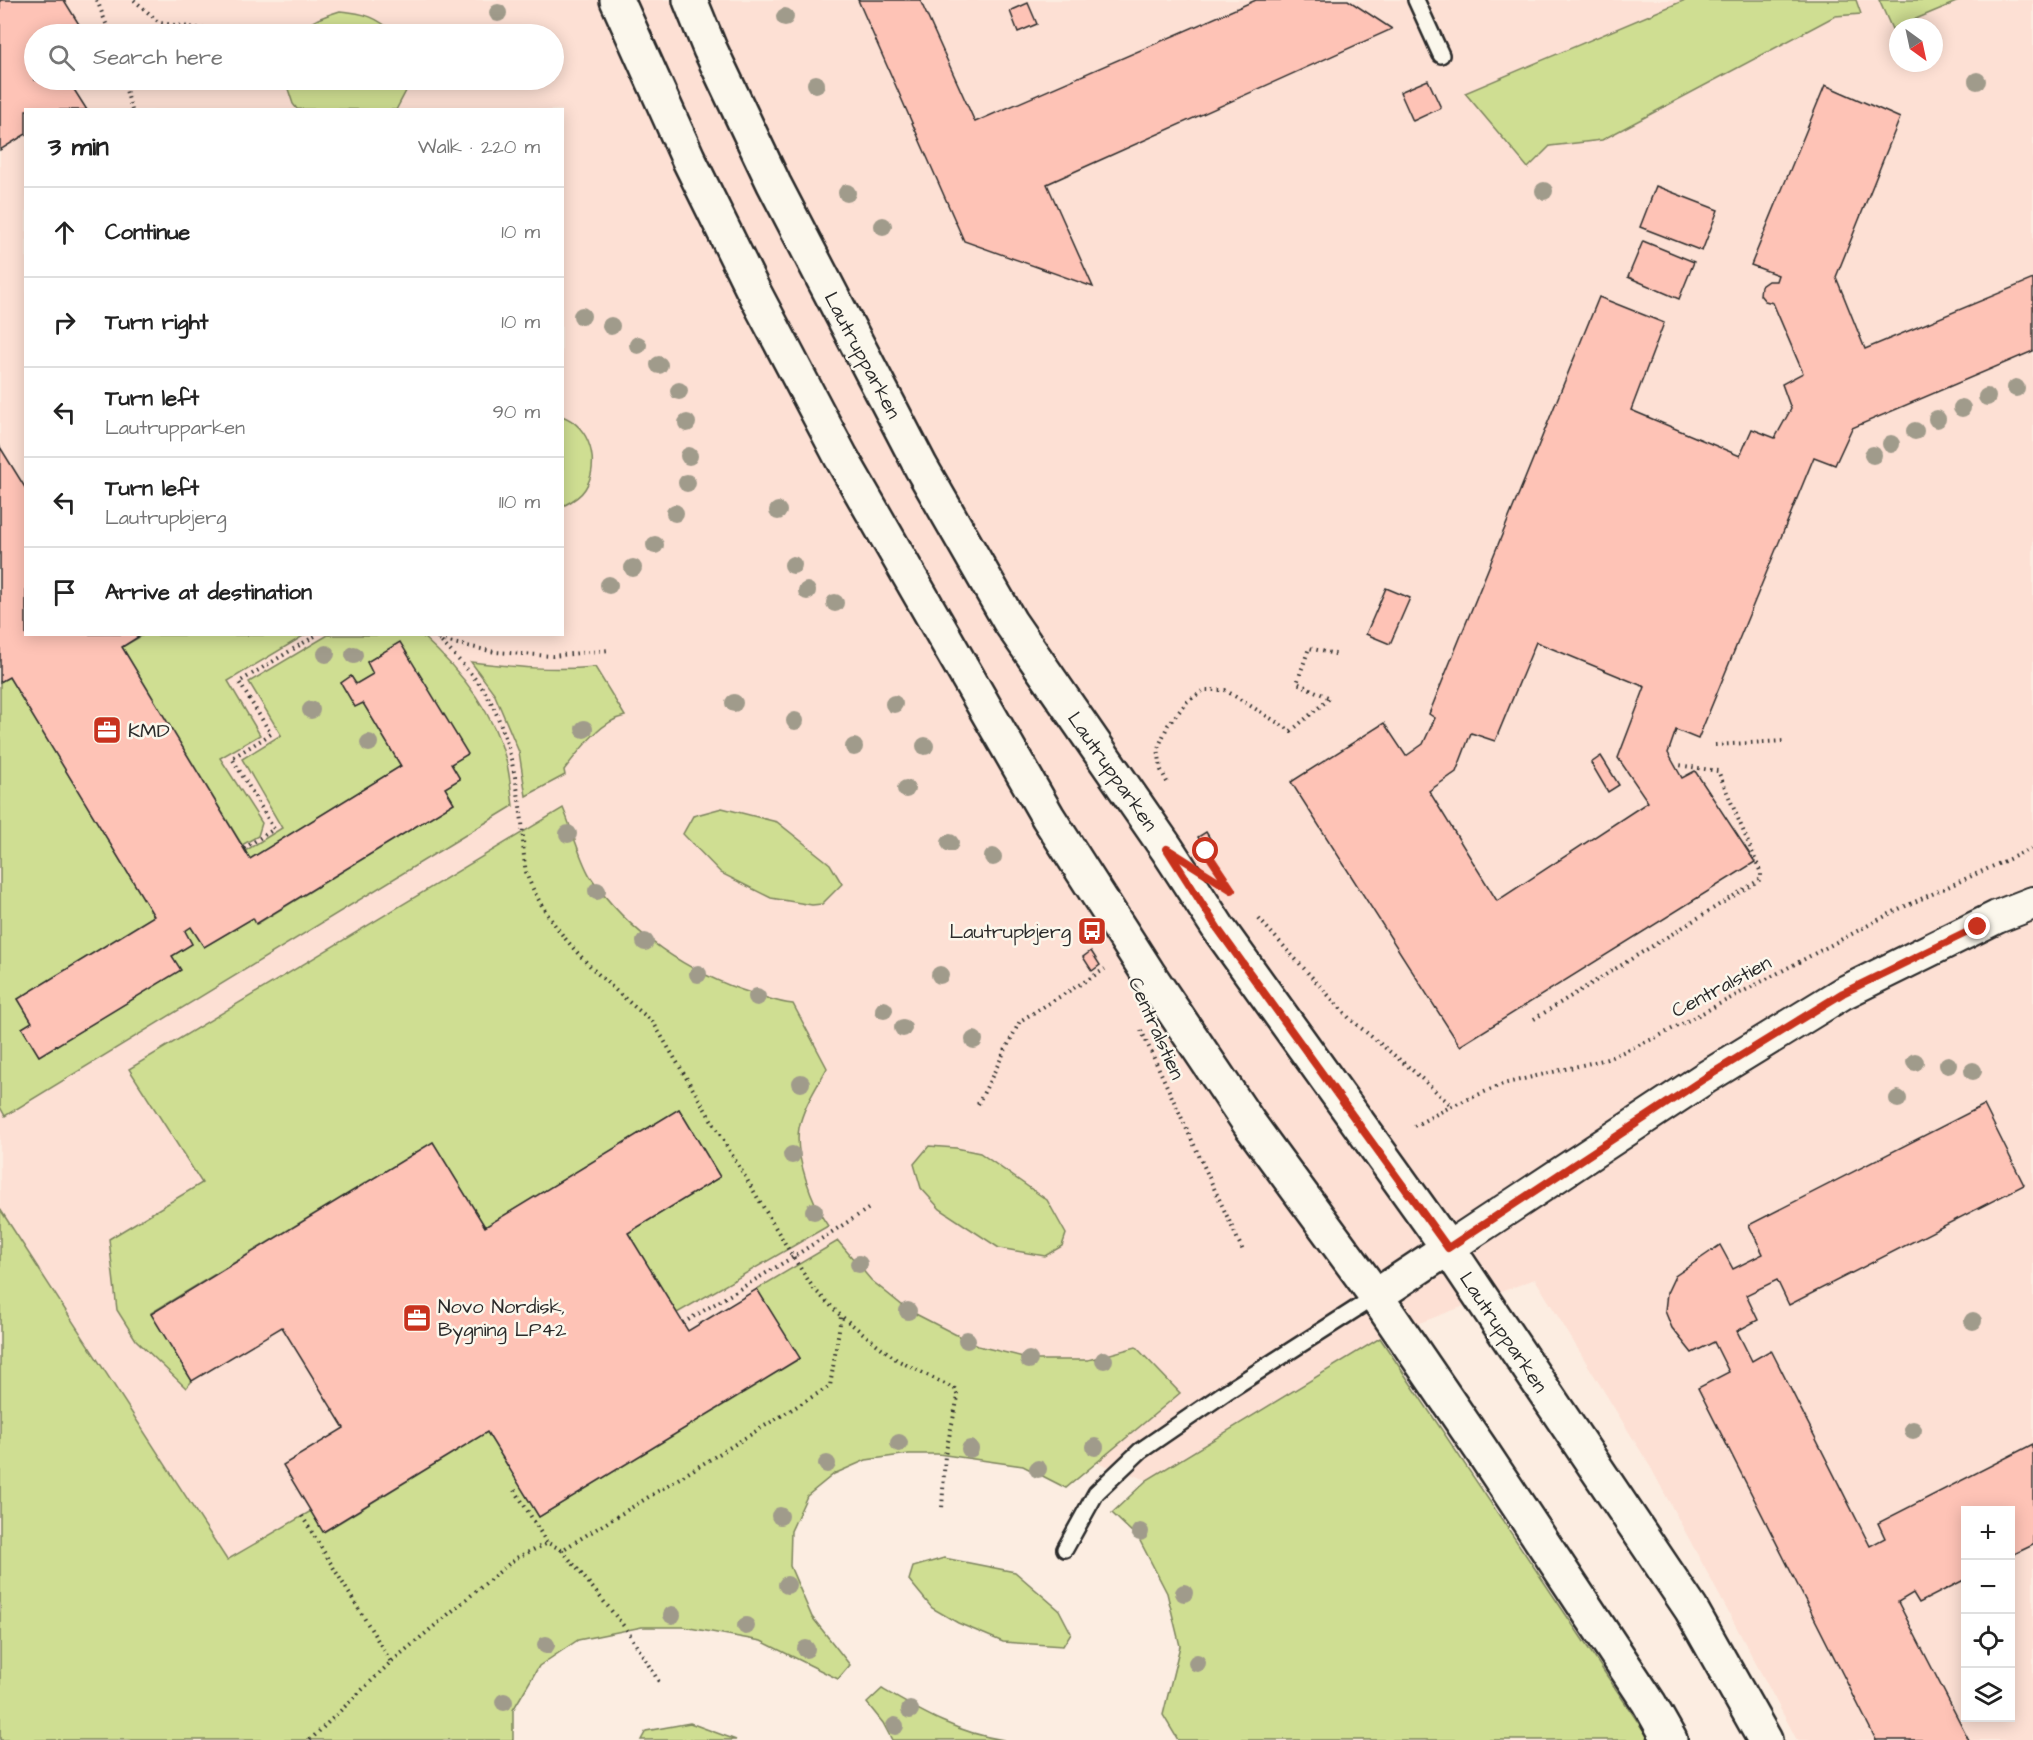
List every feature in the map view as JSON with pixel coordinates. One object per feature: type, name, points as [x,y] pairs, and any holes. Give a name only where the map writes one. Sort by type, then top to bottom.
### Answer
[{"type":"street","points":[[617,0],[693,169],[835,447],[1047,818],[1249,1123],[1376,1296],[1480,1448],[1649,1703],[1670,1740]]},
{"type":"street","name":"Lautrupparken","points":[[690,0],[710,49],[784,205],[921,467],[1010,622],[1167,849],[1218,929],[1448,1248],[1691,1609],[1765,1740]]},
{"type":"street","points":[[1376,1296],[1705,1078],[1843,993],[1997,917],[2033,903]]},
{"type":"lane","points":[[1416,0],[1441,55]]},
{"type":"lane","points":[[1065,1549],[1096,1493],[1140,1451],[1226,1392],[1376,1296]]},
{"type":"path","points":[[97,0],[106,24]]},
{"type":"path","points":[[134,0],[159,23],[166,24]]},
{"type":"path","points":[[126,90],[131,108]]},
{"type":"path","points":[[244,848],[274,830],[232,758],[271,734],[239,682],[315,636]]},
{"type":"path","points":[[435,636],[483,689],[504,732],[521,813],[527,876],[551,919],[583,959],[652,1022],[814,1289],[841,1317],[897,1360],[955,1389],[958,1397],[945,1455],[942,1509]]},
{"type":"path","points":[[439,639],[495,652],[552,656],[609,650]]},
{"type":"path","points":[[1171,792],[1161,770],[1158,748],[1168,725],[1187,702],[1204,690],[1225,690],[1292,731],[1330,698],[1297,683],[1309,648],[1338,655]]},
{"type":"path","points":[[1715,745],[1783,741]]},
{"type":"path","points":[[1534,1019],[1761,879],[1761,873],[1718,771],[1678,765]]},
{"type":"path","name":"Centralstien","points":[[1414,1126],[1452,1106],[1503,1084],[1607,1059],[1657,1037],[1897,910],[2033,848]]},
{"type":"path","points":[[1256,916],[1350,1019],[1452,1106]]},
{"type":"path","name":"Centralstien","points":[[978,1104],[1020,1021],[1112,965]]},
{"type":"path","name":"Centralstien","points":[[1140,1028],[1244,1253]]},
{"type":"path","points":[[683,1323],[871,1207]]},
{"type":"path","points":[[562,1550],[830,1386],[841,1317]]},
{"type":"path","points":[[515,1490],[548,1543],[562,1550],[627,1630],[661,1685]]},
{"type":"path","points":[[302,1516],[391,1662]]},
{"type":"path","points":[[310,1740],[391,1662],[516,1558],[548,1543]]},
{"type":"shaded area","points":[[0,0],[2033,0],[2033,1740],[1797,1740],[1651,1468],[1535,1279],[1380,1338],[1147,1480],[800,1358],[539,1517],[487,1432],[323,1532],[227,1560],[0,1209]]},
{"type":"green space","points":[[1685,0],[1856,0],[1861,14],[1835,16],[1602,140],[1550,146],[1528,168],[1465,93]]},
{"type":"green space","points":[[1879,0],[1961,0],[1918,18],[1889,18],[1889,22]]},
{"type":"green space","points":[[340,11],[370,17],[383,24],[309,24]]},
{"type":"green space","points":[[288,90],[406,90],[397,108],[296,108]]},
{"type":"green space","points":[[564,417],[580,428],[590,447],[592,458],[590,479],[585,489],[564,505]]},
{"type":"green space","points":[[141,636],[303,636],[228,681],[260,735],[220,758],[262,823],[258,836],[242,845],[122,647]]},
{"type":"green space","points":[[326,636],[422,636],[473,691],[492,724],[506,760],[513,806],[5,1116],[0,1107],[0,682],[9,677],[154,916],[18,999],[32,1022],[22,1028],[39,1056],[180,970],[172,956],[192,944],[185,931],[191,927],[204,947],[253,918],[257,924],[454,803],[445,788],[460,779],[451,764],[467,754],[399,643],[367,662],[373,674],[356,684],[351,676],[341,683],[355,706],[363,703],[401,766],[250,859],[245,851],[282,828],[242,759],[281,735],[249,682]]},
{"type":"green space","points":[[471,662],[518,667],[595,667],[625,716],[599,730],[576,754],[564,770],[565,775],[526,796],[519,752],[494,693]]},
{"type":"green space","points":[[563,808],[590,876],[605,897],[641,933],[662,949],[706,975],[754,994],[793,1004],[827,1068],[804,1112],[798,1139],[802,1165],[810,1192],[828,1226],[677,1313],[628,1233],[720,1177],[679,1109],[485,1227],[433,1142],[151,1313],[192,1381],[186,1388],[136,1340],[117,1310],[109,1239],[202,1183],[129,1069]]},
{"type":"green space","points":[[722,808],[777,822],[830,864],[842,884],[822,904],[812,905],[771,898],[721,873],[683,834],[693,816]]},
{"type":"green space","points":[[929,1146],[980,1153],[1047,1200],[1066,1234],[1062,1246],[1045,1256],[999,1248],[940,1209],[921,1188],[914,1164]]},
{"type":"green space","points":[[0,1209],[227,1560],[311,1511],[324,1532],[487,1432],[539,1517],[799,1359],[757,1289],[838,1241],[871,1280],[908,1310],[978,1346],[1036,1360],[1088,1360],[1136,1347],[1180,1393],[1066,1488],[1023,1466],[938,1454],[909,1454],[866,1460],[834,1474],[807,1496],[791,1531],[790,1566],[812,1617],[850,1665],[838,1679],[761,1641],[684,1627],[642,1627],[578,1640],[539,1666],[513,1710],[513,1740],[0,1740]]},
{"type":"green space","points":[[1380,1338],[1649,1740],[1178,1740],[1163,1715],[1180,1646],[1167,1593],[1139,1539],[1112,1513],[1147,1480]]},
{"type":"green space","points":[[944,1558],[1015,1572],[1059,1610],[1071,1633],[1063,1646],[1003,1642],[958,1623],[932,1608],[909,1580],[913,1567]]},
{"type":"green space","points":[[882,1689],[956,1727],[971,1733],[1004,1740],[892,1740],[883,1723],[867,1703]]},
{"type":"green space","points":[[690,1723],[736,1740],[641,1740],[646,1731]]},
{"type":"building","points":[[0,0],[64,0],[79,24],[24,24],[24,90],[74,90],[86,108],[24,108],[24,135],[0,150]]},
{"type":"building","points":[[858,0],[920,0],[975,122],[1256,0],[1348,0],[1392,29],[1047,184],[1093,287],[964,241]]},
{"type":"building","points":[[1028,3],[1037,24],[1018,32],[1010,11]]},
{"type":"building","points":[[1428,80],[1441,108],[1413,121],[1400,92]]},
{"type":"building","points":[[1825,85],[1900,118],[1836,277],[1865,349],[2033,279],[2033,351],[1852,428],[1835,465],[1814,457],[1698,739],[1676,730],[1668,753],[1682,778],[1695,771],[1755,862],[1460,1046],[1291,782],[1384,723],[1406,756],[1423,744],[1435,718],[1429,714],[1599,297],[1664,323],[1631,410],[1740,456],[1752,429],[1775,438],[1791,409],[1782,384],[1803,373],[1773,303],[1765,301],[1760,295],[1761,286],[1768,281],[1776,281],[1778,275],[1751,265]],"holes":[[[1536,642],[1645,687],[1618,758],[1648,802],[1497,901],[1429,791],[1456,772],[1471,733],[1495,741]]]},
{"type":"building","points":[[1656,186],[1718,210],[1702,251],[1640,227]]},
{"type":"building","points":[[1643,241],[1694,262],[1679,299],[1628,277]]},
{"type":"building","name":"KMD","points":[[0,447],[24,486],[24,636],[140,636],[122,647],[250,859],[401,766],[363,703],[355,707],[341,683],[351,676],[356,684],[373,674],[367,662],[400,642],[468,754],[451,764],[460,779],[445,788],[454,803],[256,924],[253,918],[204,947],[191,927],[185,931],[192,944],[172,956],[181,970],[39,1056],[22,1028],[32,1022],[18,999],[154,916],[9,677],[0,682]]},
{"type":"building","points":[[1386,588],[1410,598],[1390,644],[1366,634]]},
{"type":"building","points":[[1601,756],[1619,785],[1608,792],[1591,763]]},
{"type":"building","points":[[1206,832],[1214,845],[1206,851],[1198,837]]},
{"type":"building","points":[[1091,951],[1100,965],[1092,971],[1083,957]]},
{"type":"building","points":[[1984,1105],[2024,1185],[1789,1305],[1777,1280],[1746,1295],[1758,1320],[1737,1331],[1752,1361],[1771,1350],[1870,1546],[1885,1538],[1878,1523],[2033,1444],[2033,1545],[2015,1554],[2015,1506],[1961,1506],[1961,1582],[1919,1603],[1913,1593],[1898,1602],[1969,1740],[1876,1740],[1698,1388],[1729,1372],[1714,1342],[1692,1353],[1672,1328],[1665,1311],[1667,1293],[1675,1276],[1720,1245],[1733,1269],[1763,1254],[1749,1225]]},
{"type":"building","name":"Novo Nordisk, Bygning LP42","points":[[679,1109],[720,1177],[628,1233],[688,1331],[757,1289],[800,1358],[539,1517],[487,1432],[323,1532],[283,1465],[344,1428],[282,1327],[192,1381],[151,1314],[433,1142],[485,1227]]},
{"type":"place","name":"KMD","points":[[107,730]]},
{"type":"place","name":"Lautrupbjerg","points":[[1092,931]]},
{"type":"place","name":"Novo Nordisk, Bygning LP42","points":[[417,1318]]},
{"type":"route","points":[[1206,851],[1232,890],[1167,849],[1218,929],[1448,1248],[1705,1078],[1843,993],[1978,927]]}]
